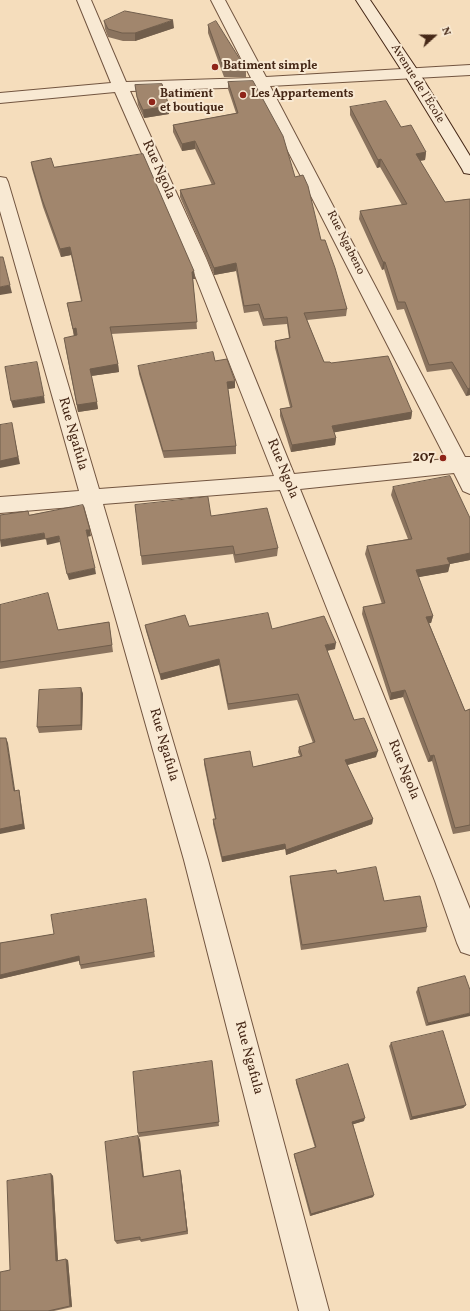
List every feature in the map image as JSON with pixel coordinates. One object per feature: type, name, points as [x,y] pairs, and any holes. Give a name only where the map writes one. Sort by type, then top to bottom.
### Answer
[{"type":"street","name":"Rue Ngola","points":[[84,0],[120,87],[197,258],[444,874],[470,943]]},
{"type":"street","name":"Rue Ngabeno","points":[[218,0],[465,464],[470,486]]},
{"type":"street","name":"Avenue de l'École","points":[[363,0],[412,74],[470,169]]},
{"type":"street","points":[[0,98],[120,87],[262,82],[470,70]]},
{"type":"street","name":"Rue Ngafula","points":[[0,182],[196,860],[314,1311]]},
{"type":"street","points":[[0,505],[288,483],[465,464]]},
{"type":"building","points":[[125,11],[173,20],[135,33],[122,33],[108,29],[104,21]]},
{"type":"building","points":[[216,21],[246,69],[224,70],[208,25]]},
{"type":"building","points":[[253,81],[283,136],[295,177],[303,175],[308,186],[321,240],[325,240],[347,309],[304,313],[324,362],[331,363],[388,356],[412,412],[332,426],[336,438],[292,445],[280,409],[292,407],[275,341],[290,338],[287,317],[264,319],[259,304],[244,306],[236,263],[214,268],[180,190],[215,184],[195,141],[182,144],[173,125],[238,113],[228,82]]},
{"type":"building","name":"Batiment et boutique","points":[[162,84],[169,106],[143,110],[137,97],[135,85]]},
{"type":"building","points":[[386,101],[401,127],[411,125],[426,152],[416,154],[445,202],[470,199],[470,388],[468,389],[452,362],[429,365],[405,302],[398,302],[385,262],[383,262],[360,211],[407,204],[381,159],[378,160],[350,107]]},
{"type":"building","points":[[143,154],[194,271],[192,272],[197,322],[110,327],[118,364],[90,369],[97,402],[77,405],[64,338],[77,335],[76,328],[73,329],[67,303],[82,301],[70,247],[60,249],[42,199],[31,162],[51,158],[54,167]]},
{"type":"building","points":[[0,257],[3,257],[10,285],[0,287]]},
{"type":"building","points":[[213,352],[215,361],[227,359],[235,381],[227,382],[236,446],[163,451],[138,366]]},
{"type":"building","points":[[37,362],[44,396],[11,401],[5,367]]},
{"type":"building","points":[[12,423],[18,457],[0,461],[0,425]]},
{"type":"building","points":[[450,476],[470,518],[470,553],[447,558],[450,564],[416,570],[433,616],[426,617],[465,711],[470,709],[470,825],[455,828],[434,755],[430,756],[405,690],[391,693],[363,607],[385,603],[367,546],[412,539],[393,487]]},
{"type":"building","points":[[208,497],[211,516],[267,508],[278,548],[235,555],[233,546],[141,556],[135,505]]},
{"type":"building","points":[[83,505],[90,530],[86,530],[95,568],[67,574],[59,536],[45,539],[44,533],[0,540],[0,515],[28,511],[29,515]]},
{"type":"building","points":[[48,593],[58,630],[109,622],[112,645],[0,662],[0,605]]},
{"type":"building","points":[[268,613],[272,629],[324,616],[336,643],[325,645],[354,720],[364,718],[378,751],[345,760],[373,819],[286,850],[285,844],[222,857],[213,819],[216,819],[204,759],[250,751],[253,767],[302,756],[299,747],[315,742],[298,694],[228,704],[219,659],[160,674],[145,625],[185,615],[189,626]]},
{"type":"building","points":[[81,688],[81,725],[37,727],[39,690]]},
{"type":"building","points":[[0,738],[6,738],[14,791],[19,790],[23,824],[0,829]]},
{"type":"building","points":[[376,867],[384,901],[420,896],[427,927],[302,945],[290,876],[336,870],[337,873]]},
{"type":"building","points":[[146,899],[154,952],[80,965],[79,956],[0,975],[0,943],[54,934],[51,915]]},
{"type":"building","points":[[465,976],[470,990],[470,1013],[428,1023],[418,988]]},
{"type":"building","points":[[443,1031],[466,1105],[412,1117],[391,1043]]},
{"type":"building","points":[[212,1061],[219,1122],[138,1133],[133,1072]]},
{"type":"building","points":[[348,1064],[365,1118],[352,1122],[374,1195],[311,1214],[294,1154],[316,1147],[296,1080]]},
{"type":"building","points":[[138,1136],[143,1177],[180,1170],[187,1231],[140,1240],[140,1237],[115,1241],[105,1142]]},
{"type":"building","points":[[51,1174],[56,1261],[66,1259],[70,1306],[48,1311],[0,1311],[0,1272],[10,1270],[7,1181]]},
{"type":"place","name":"Batiment simple","points":[[215,67]]},
{"type":"place","name":"Les Appartements","points":[[243,95]]},
{"type":"place","name":"Batiment et boutique","points":[[152,102]]},
{"type":"place","name":"207","points":[[443,458]]}]
